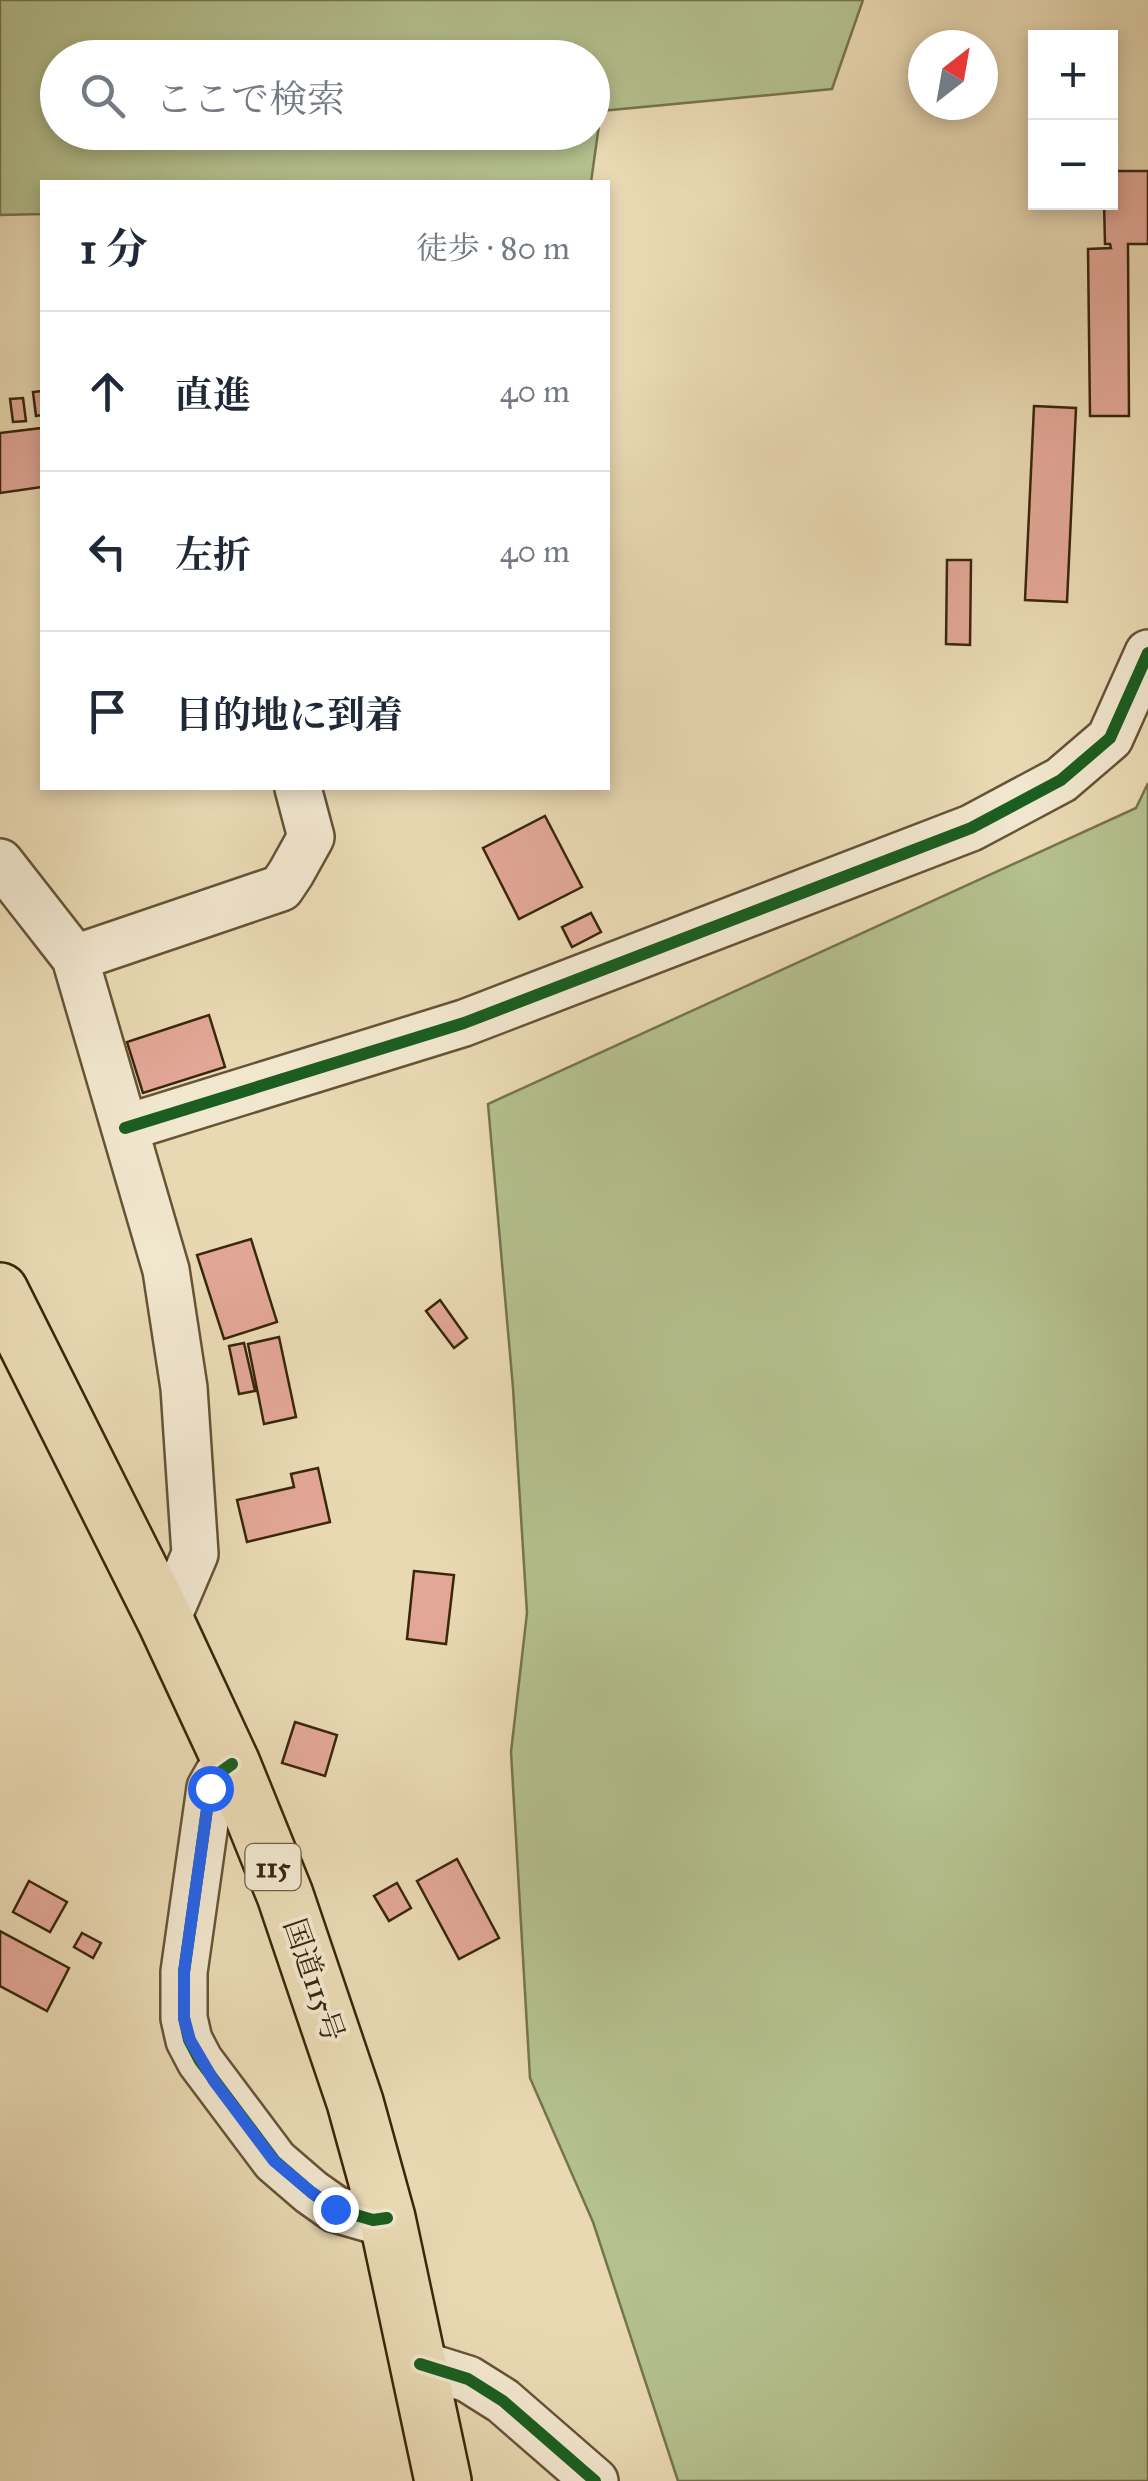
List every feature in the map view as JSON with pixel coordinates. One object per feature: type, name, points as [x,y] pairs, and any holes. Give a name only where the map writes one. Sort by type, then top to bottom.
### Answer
[{"type":"highway","name":"国道115号","points":[[5,1313],[166,1622],[232,1764],[284,1896],[355,2102],[387,2218],[443,2481]]},
{"type":"street","points":[[125,1128],[464,1023],[971,828],[1061,780],[1110,738],[1148,653]]},
{"type":"street","points":[[75,958],[281,888],[310,837],[298,790]]},
{"type":"street","points":[[0,862],[75,958],[166,1270],[184,1388],[195,1554],[166,1622]]},
{"type":"street","points":[[232,1764],[218,1774],[210,1788],[184,1972],[184,2018],[190,2040],[214,2081],[274,2161],[335,2209],[373,2220],[387,2218]]},
{"type":"street","points":[[420,2364],[468,2380],[503,2400],[595,2481]]},
{"type":"green space","points":[[0,0],[863,0],[832,89],[610,110],[610,40],[40,40],[40,150],[596,150],[591,180],[40,180],[40,214],[0,215]]},
{"type":"green space","points":[[1148,783],[1148,2481],[678,2481],[593,2222],[530,2078],[511,1752],[527,1613],[513,1388],[488,1104],[1136,808]]},
{"type":"building","points":[[1118,171],[1148,171],[1148,244],[1128,244],[1129,416],[1090,416],[1088,249],[1111,248],[1105,244],[1104,210],[1118,210]]},
{"type":"building","points":[[40,391],[40,415],[36,416],[33,392]]},
{"type":"building","points":[[23,398],[26,421],[13,422],[10,399]]},
{"type":"building","points":[[1034,406],[1076,408],[1067,602],[1025,600]]},
{"type":"building","points":[[40,428],[40,487],[0,493],[0,433]]},
{"type":"building","points":[[947,560],[971,560],[970,645],[946,644]]},
{"type":"building","points":[[545,816],[582,887],[519,919],[483,848]]},
{"type":"building","points":[[591,913],[601,932],[572,947],[562,927]]},
{"type":"building","points":[[209,1015],[225,1067],[143,1093],[127,1042]]},
{"type":"building","points":[[251,1239],[277,1322],[224,1339],[197,1255]]},
{"type":"building","points":[[440,1300],[467,1338],[454,1348],[426,1311]]},
{"type":"building","points":[[279,1337],[296,1417],[264,1424],[248,1344]]},
{"type":"building","points":[[244,1343],[255,1391],[239,1394],[229,1346]]},
{"type":"building","points":[[318,1468],[330,1522],[247,1542],[237,1500],[294,1487],[291,1474]]},
{"type":"building","points":[[414,1571],[454,1575],[446,1644],[407,1639]]},
{"type":"building","points":[[295,1722],[337,1735],[325,1776],[282,1763]]},
{"type":"building","points":[[457,1859],[499,1938],[459,1959],[417,1881]]},
{"type":"building","points":[[29,1881],[67,1902],[50,1932],[13,1912]]},
{"type":"building","points":[[397,1883],[411,1908],[389,1921],[374,1896]]},
{"type":"building","points":[[0,1931],[69,1968],[47,2011],[0,1986]]},
{"type":"building","points":[[82,1933],[101,1943],[93,1958],[74,1947]]},
{"type":"cycle path","points":[[125,1128],[464,1023],[971,828],[1061,780],[1110,738],[1148,653]]},
{"type":"cycle path","points":[[232,1764],[218,1774],[210,1788],[184,1972],[184,2018],[189,2040],[200,2061],[275,2161],[335,2209],[373,2220],[387,2218]]},
{"type":"cycle path","points":[[420,2364],[468,2379],[503,2401],[595,2481]]},
{"type":"route","points":[[210,1788],[184,1972],[184,2018],[190,2040],[200,2061],[274,2161],[335,2209]]}]
